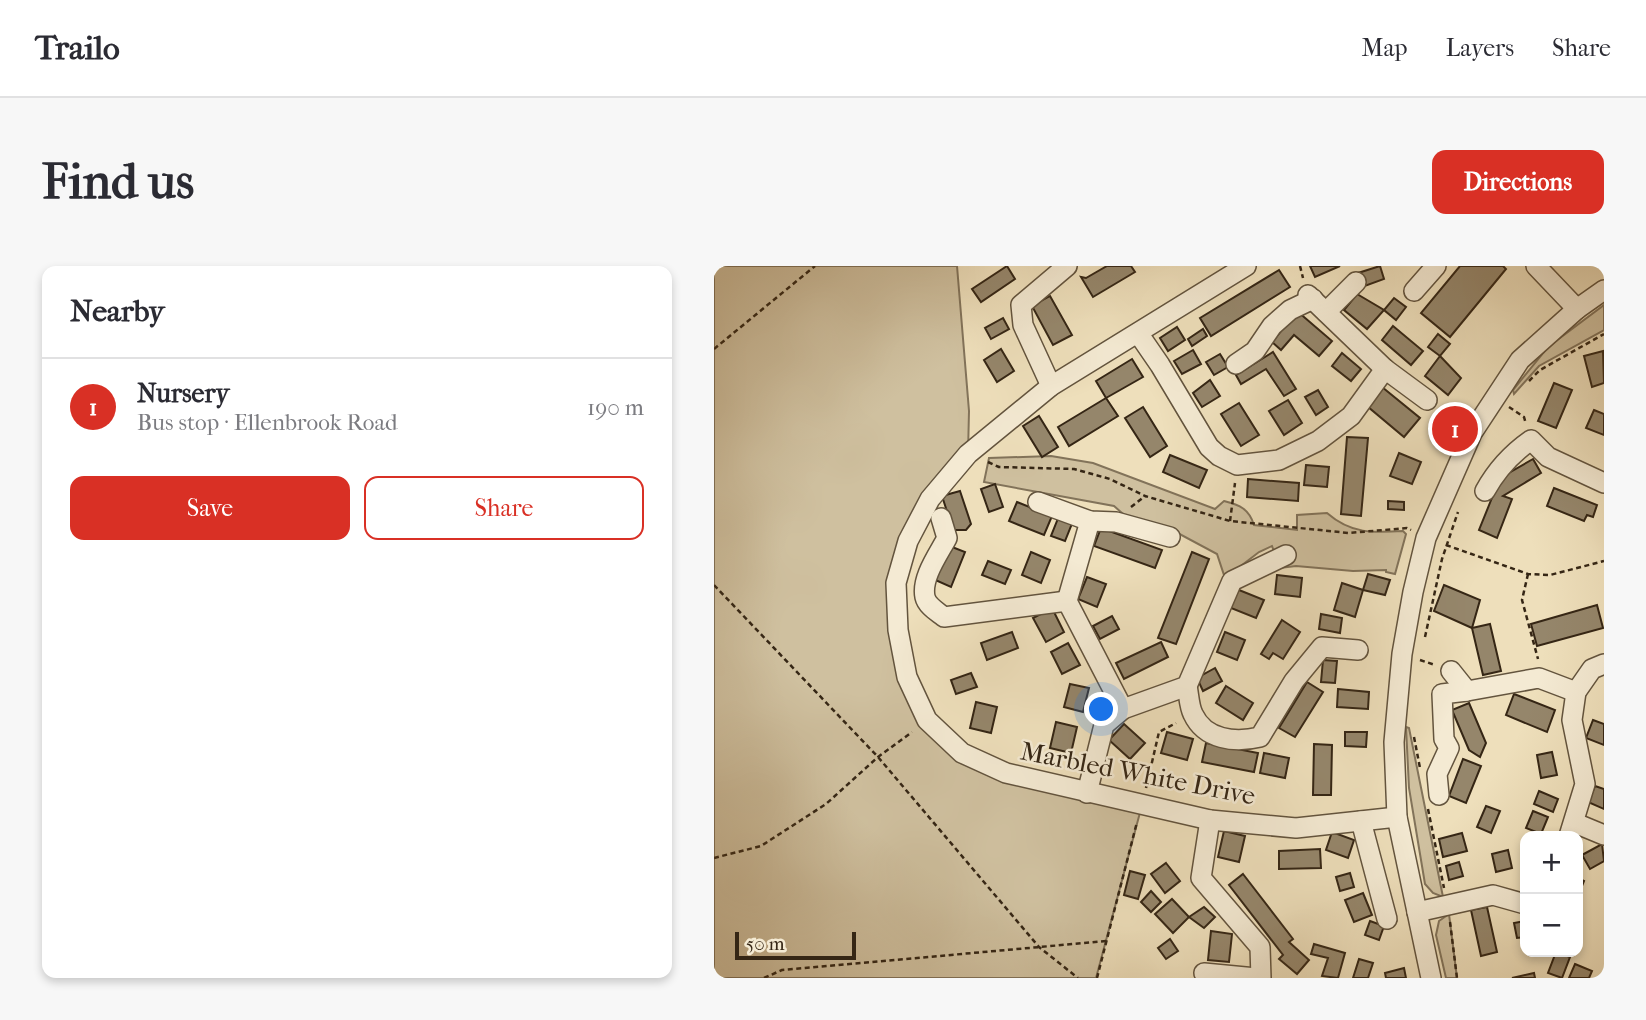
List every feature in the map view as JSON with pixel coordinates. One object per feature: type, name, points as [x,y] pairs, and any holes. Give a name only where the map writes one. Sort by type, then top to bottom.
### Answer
[{"type":"street","points":[[1051,386],[1023,325],[1021,305],[1067,266]]},
{"type":"street","name":"Marbled White Drive","points":[[1247,266],[1217,274],[1138,333],[1051,386],[968,454],[930,499],[908,541],[896,583],[898,630],[907,677],[927,720],[962,753],[1006,773],[1210,820],[1296,828],[1397,817]]},
{"type":"street","points":[[1414,290],[1436,266]]},
{"type":"street","points":[[1536,266],[1577,309]]},
{"type":"street","points":[[1236,364],[1255,351],[1272,326],[1281,318],[1356,282]]},
{"type":"street","points":[[1431,978],[1397,817],[1394,742],[1400,671],[1413,592],[1426,538],[1472,433],[1520,360],[1577,309],[1604,290]]},
{"type":"street","points":[[1316,302],[1385,369],[1427,400]]},
{"type":"street","points":[[1138,333],[1209,447],[1219,456],[1237,465],[1279,460],[1318,440],[1351,416],[1385,369]]},
{"type":"street","points":[[1485,491],[1501,466],[1531,440],[1548,457],[1604,483]]},
{"type":"street","points":[[1038,502],[1090,521],[1116,522],[1170,537]]},
{"type":"street","points":[[941,519],[947,538],[926,580],[925,598],[930,606],[944,617],[1067,601]]},
{"type":"street","points":[[1090,521],[1067,601],[1123,709]]},
{"type":"street","points":[[1286,555],[1232,581],[1187,686],[1193,714],[1207,733],[1241,741],[1260,737],[1294,681],[1322,647],[1358,650]]},
{"type":"street","points":[[1604,664],[1592,669],[1576,692],[1572,720],[1586,783],[1572,830],[1604,835]]},
{"type":"street","points":[[1451,671],[1467,691]]},
{"type":"street","points":[[1438,794],[1437,774],[1449,748],[1444,739],[1442,694],[1539,678],[1576,692]]},
{"type":"street","points":[[1087,793],[1104,725],[1123,709],[1187,686]]},
{"type":"street","points":[[1204,973],[1259,978],[1260,947],[1201,878],[1210,820]]},
{"type":"street","points":[[1362,821],[1387,919]]},
{"type":"street","points":[[1417,912],[1493,895],[1520,903]]},
{"type":"path","points":[[714,349],[815,266]]},
{"type":"path","points":[[1523,387],[1540,370],[1604,334]]},
{"type":"path","points":[[1427,400],[1472,433]]},
{"type":"path","points":[[1506,405],[1524,417],[1531,440]]},
{"type":"path","points":[[968,454],[999,467],[1074,469],[1110,480],[1146,496],[1230,521],[1349,533],[1407,528],[1426,538],[1528,574],[1550,575],[1604,561]]},
{"type":"path","points":[[1230,521],[1237,465]]},
{"type":"path","points":[[1447,545],[1460,507]]},
{"type":"path","points":[[1528,574],[1522,600],[1538,661],[1539,678]]},
{"type":"path","points":[[714,585],[878,757],[1039,947],[1078,978]]},
{"type":"path","points":[[1097,978],[1159,732],[1193,714]]},
{"type":"path","points":[[714,858],[761,846],[826,804],[878,757],[927,720]]},
{"type":"path","points":[[764,978],[782,970],[1107,941]]},
{"type":"shaded area","points":[[714,266],[957,266],[969,411],[968,454],[930,499],[896,583],[907,677],[962,753],[1142,805],[1096,978],[714,978]]},
{"type":"shaded area","points":[[1604,305],[1604,330],[1539,366],[1514,394],[1513,390],[1548,347]]},
{"type":"shaded area","points":[[1051,456],[1093,463],[1215,509],[1224,501],[1235,504],[1247,511],[1254,525],[1297,530],[1297,515],[1327,513],[1345,525],[1363,531],[1403,531],[1406,534],[1395,574],[1386,570],[1353,571],[1296,566],[1280,568],[1272,546],[1259,552],[1225,578],[1217,554],[1174,531],[1130,520],[1114,506],[984,482],[989,458]]},
{"type":"shaded area","points":[[1406,727],[1409,728],[1443,897],[1433,893],[1425,884],[1409,788]]},
{"type":"shaded area","points":[[1449,914],[1457,978],[1446,978],[1436,935],[1439,921]]},
{"type":"building","points":[[1007,266],[1015,279],[981,302],[972,289]]},
{"type":"building","points":[[1107,266],[1131,266],[1135,272],[1093,297],[1081,277],[1086,278]]},
{"type":"building","points":[[1310,266],[1340,266],[1315,277]]},
{"type":"building","points":[[1380,266],[1384,279],[1362,287],[1358,273]]},
{"type":"building","points":[[1460,266],[1503,266],[1506,269],[1450,337],[1421,313]]},
{"type":"building","points":[[1279,270],[1290,287],[1211,336],[1200,318]]},
{"type":"building","points":[[1357,294],[1384,310],[1367,329],[1344,310]]},
{"type":"building","points":[[1050,296],[1072,335],[1053,345],[1032,306]]},
{"type":"building","points":[[1394,298],[1406,307],[1396,320],[1384,310]]},
{"type":"building","points":[[1297,311],[1332,341],[1319,356],[1294,335],[1281,350],[1272,342]]},
{"type":"building","points":[[1003,318],[1009,329],[991,339],[985,328]]},
{"type":"building","points":[[1393,326],[1423,351],[1411,365],[1382,340]]},
{"type":"building","points":[[1177,327],[1185,340],[1168,351],[1160,338]]},
{"type":"building","points":[[1203,329],[1207,336],[1192,346],[1188,339]]},
{"type":"building","points":[[1438,334],[1450,344],[1440,356],[1428,347]]},
{"type":"building","points":[[1001,349],[1014,371],[997,382],[984,360]]},
{"type":"building","points":[[1193,350],[1201,364],[1182,374],[1174,361]]},
{"type":"building","points":[[1603,351],[1604,383],[1592,387],[1584,356]]},
{"type":"building","points":[[1273,352],[1296,389],[1284,396],[1266,369],[1241,384],[1236,375]]},
{"type":"building","points":[[1342,353],[1361,369],[1351,381],[1332,366]]},
{"type":"building","points":[[1220,354],[1228,367],[1214,375],[1206,362]]},
{"type":"building","points":[[1440,356],[1461,378],[1448,395],[1425,376]]},
{"type":"building","points":[[1132,359],[1143,377],[1106,398],[1096,381]]},
{"type":"building","points":[[1210,380],[1220,396],[1202,407],[1193,393]]},
{"type":"building","points":[[1554,383],[1572,390],[1556,428],[1538,421]]},
{"type":"building","points":[[1382,387],[1420,418],[1404,437],[1367,406]]},
{"type":"building","points":[[1318,390],[1328,407],[1316,415],[1305,397]]},
{"type":"building","points":[[1106,398],[1118,416],[1069,446],[1058,427]]},
{"type":"building","points":[[1288,400],[1302,423],[1284,435],[1269,411]]},
{"type":"building","points":[[1239,403],[1259,435],[1241,446],[1221,414]]},
{"type":"building","points":[[1143,407],[1167,446],[1150,457],[1125,418]]},
{"type":"building","points":[[1594,410],[1604,414],[1604,435],[1586,428]]},
{"type":"building","points":[[1039,416],[1058,447],[1042,457],[1023,426]]},
{"type":"building","points":[[1347,437],[1368,438],[1361,516],[1341,514]]},
{"type":"building","points":[[1399,453],[1421,462],[1412,484],[1390,476]]},
{"type":"building","points":[[1170,455],[1207,470],[1199,488],[1163,472]]},
{"type":"building","points":[[1533,459],[1541,473],[1503,496],[1512,499],[1497,538],[1479,530],[1500,478]]},
{"type":"building","points":[[1306,465],[1329,467],[1327,487],[1304,485]]},
{"type":"building","points":[[1248,479],[1299,483],[1298,501],[1247,497]]},
{"type":"building","points":[[995,484],[1003,507],[989,512],[981,489]]},
{"type":"building","points":[[1554,488],[1597,505],[1593,517],[1587,515],[1584,521],[1547,506]]},
{"type":"building","points":[[960,491],[971,524],[966,530],[953,530],[942,496]]},
{"type":"building","points":[[1388,501],[1404,502],[1404,510],[1388,509]]},
{"type":"building","points":[[1017,502],[1052,516],[1044,535],[1009,521]]},
{"type":"building","points":[[1059,516],[1073,521],[1065,541],[1051,536]]},
{"type":"building","points":[[1101,528],[1162,550],[1155,568],[1094,546]]},
{"type":"building","points":[[947,545],[965,552],[951,587],[933,579]]},
{"type":"building","points":[[1031,552],[1050,560],[1041,583],[1022,575]]},
{"type":"building","points":[[1192,552],[1209,559],[1176,644],[1158,638]]},
{"type":"building","points":[[988,561],[1011,570],[1005,584],[982,575]]},
{"type":"building","points":[[1368,574],[1390,580],[1385,595],[1363,590]]},
{"type":"building","points":[[1277,575],[1302,578],[1300,597],[1275,594]]},
{"type":"building","points":[[1087,577],[1106,584],[1097,607],[1078,599]]},
{"type":"building","points":[[1342,583],[1363,590],[1355,617],[1334,610]]},
{"type":"building","points":[[1444,585],[1480,600],[1472,628],[1434,611]]},
{"type":"building","points":[[1234,588],[1264,600],[1256,618],[1226,606]]},
{"type":"building","points":[[1597,605],[1603,628],[1537,646],[1531,624]]},
{"type":"building","points":[[1052,608],[1064,632],[1046,642],[1033,618]]},
{"type":"building","points":[[1321,614],[1342,618],[1340,633],[1319,629]]},
{"type":"building","points":[[1112,616],[1119,629],[1100,639],[1093,626]]},
{"type":"building","points":[[1282,620],[1300,632],[1283,659],[1273,653],[1269,659],[1261,654]]},
{"type":"building","points":[[1490,624],[1501,671],[1483,675],[1472,628]]},
{"type":"building","points":[[1012,632],[1018,648],[987,660],[981,643]]},
{"type":"building","points":[[1225,632],[1245,640],[1237,660],[1217,652]]},
{"type":"building","points":[[1161,642],[1168,657],[1124,679],[1116,663]]},
{"type":"building","points":[[1068,643],[1080,665],[1062,674],[1051,652]]},
{"type":"building","points":[[1323,660],[1337,661],[1335,683],[1321,682]]},
{"type":"building","points":[[1215,668],[1222,681],[1203,691],[1197,678]]},
{"type":"building","points":[[971,673],[977,687],[956,694],[951,680]]},
{"type":"building","points":[[1307,682],[1323,692],[1295,737],[1279,728]]},
{"type":"building","points":[[1070,684],[1089,688],[1083,712],[1064,707]]},
{"type":"building","points":[[1226,686],[1253,703],[1243,720],[1216,703]]},
{"type":"building","points":[[1338,689],[1369,692],[1368,709],[1337,707]]},
{"type":"building","points":[[1514,694],[1555,710],[1547,732],[1506,715]]},
{"type":"building","points":[[976,702],[997,707],[991,733],[970,728]]},
{"type":"building","points":[[1469,703],[1486,743],[1480,757],[1469,750],[1452,710]]},
{"type":"building","points":[[1593,720],[1604,724],[1604,745],[1586,738]]},
{"type":"building","points":[[1056,722],[1077,727],[1071,753],[1050,748]]},
{"type":"building","points":[[1124,724],[1145,743],[1130,759],[1109,740]]},
{"type":"building","points":[[1167,732],[1193,739],[1187,760],[1161,753]]},
{"type":"building","points":[[1345,732],[1367,732],[1366,747],[1345,746]]},
{"type":"building","points":[[1206,743],[1258,753],[1254,772],[1202,762]]},
{"type":"building","points":[[1314,744],[1332,745],[1331,795],[1313,795]]},
{"type":"building","points":[[1552,752],[1557,775],[1541,778],[1537,755]]},
{"type":"building","points":[[1264,753],[1289,758],[1285,778],[1260,773]]},
{"type":"building","points":[[1463,759],[1481,766],[1466,803],[1449,796]]},
{"type":"building","points":[[1595,786],[1604,789],[1604,809],[1588,802]]},
{"type":"building","points":[[1539,791],[1558,799],[1553,812],[1534,804]]},
{"type":"building","points":[[1486,806],[1500,811],[1491,833],[1477,827]]},
{"type":"building","points":[[1533,811],[1548,817],[1542,831],[1526,828]]},
{"type":"building","points":[[1224,831],[1245,836],[1239,862],[1218,857]]},
{"type":"building","points":[[1332,832],[1354,840],[1348,858],[1326,850]]},
{"type":"building","points":[[1462,833],[1467,851],[1443,857],[1439,839]]},
{"type":"building","points":[[1602,844],[1604,861],[1590,869],[1583,854]]},
{"type":"building","points":[[1320,849],[1321,868],[1279,869],[1279,851]]},
{"type":"building","points":[[1508,850],[1512,868],[1496,872],[1492,854]]},
{"type":"building","points":[[1459,862],[1463,876],[1449,880],[1446,866]]},
{"type":"building","points":[[1166,863],[1180,881],[1165,893],[1151,874]]},
{"type":"building","points":[[1130,871],[1145,875],[1138,899],[1124,895]]},
{"type":"building","points":[[1350,873],[1354,887],[1340,891],[1336,877]]},
{"type":"building","points":[[1243,874],[1293,939],[1289,942],[1309,960],[1297,974],[1279,959],[1283,955],[1229,885]]},
{"type":"building","points":[[1151,891],[1161,902],[1151,912],[1141,902]]},
{"type":"building","points":[[1363,893],[1372,915],[1354,922],[1345,900]]},
{"type":"building","points":[[1172,899],[1189,917],[1173,933],[1155,914]]},
{"type":"building","points":[[1204,907],[1215,917],[1204,928],[1189,917]]},
{"type":"building","points":[[1487,907],[1497,952],[1481,956],[1471,910]]},
{"type":"building","points":[[1370,921],[1384,926],[1379,940],[1365,935]]},
{"type":"building","points":[[1520,922],[1520,938],[1517,938],[1514,923]]},
{"type":"building","points":[[1211,931],[1232,934],[1229,962],[1208,960]]},
{"type":"building","points":[[1170,939],[1178,951],[1166,959],[1158,948]]},
{"type":"building","points":[[1314,944],[1345,953],[1338,978],[1322,976],[1328,958],[1311,954]]},
{"type":"building","points":[[1554,957],[1570,957],[1562,978],[1548,973]]},
{"type":"building","points":[[1359,959],[1373,963],[1368,978],[1353,978]]},
{"type":"building","points":[[1575,964],[1592,971],[1589,978],[1569,978]]},
{"type":"building","points":[[1404,968],[1406,978],[1386,978],[1385,973]]},
{"type":"building","points":[[1534,973],[1535,978],[1512,978]]},
{"type":"place","name":"Nursery","points":[[1455,429]]}]
